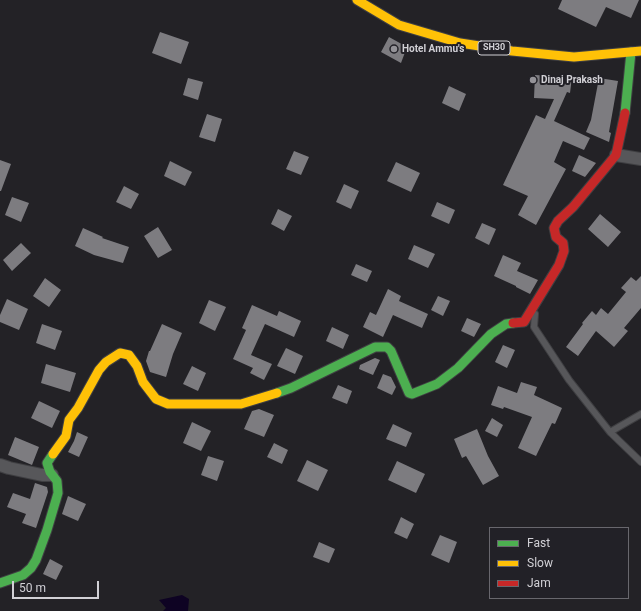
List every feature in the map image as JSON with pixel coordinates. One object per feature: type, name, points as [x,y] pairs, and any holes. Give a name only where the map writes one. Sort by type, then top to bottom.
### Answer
[{"type":"street","name":"SH30","points":[[357,0],[399,25],[460,43],[512,51],[574,57],[641,51]]},
{"type":"street","points":[[0,584],[23,575],[31,568],[36,560],[48,530],[58,493],[57,481],[52,475],[47,463],[66,436],[70,420],[98,370],[106,362],[120,353],[129,355],[137,366],[143,382],[156,399],[168,404],[241,404],[291,388],[376,347],[387,348],[391,351],[409,393],[412,394],[437,384],[448,376],[458,368],[491,334],[506,324],[524,322],[559,265],[564,251],[563,243],[556,237],[554,228],[616,155],[624,120],[631,52]]},
{"type":"street","points":[[616,155],[641,159]]},
{"type":"street","points":[[0,465],[42,475],[52,475]]},
{"type":"lane","points":[[535,304],[534,327],[569,380],[610,432],[641,462]]},
{"type":"lane","points":[[610,432],[641,414]]},
{"type":"shaded area","points":[[182,595],[189,599],[188,611],[163,611],[166,608],[159,600]]},
{"type":"building","points":[[562,0],[639,0],[631,18],[606,7],[596,27],[558,9]]},
{"type":"building","points":[[160,32],[189,42],[181,64],[152,53]]},
{"type":"building","name":"Hotel Ammu's","points":[[389,37],[407,47],[401,63],[381,52]]},
{"type":"building","points":[[535,75],[572,77],[570,93],[567,92],[554,121],[590,138],[584,150],[563,141],[554,162],[566,169],[536,225],[518,215],[528,196],[503,185],[536,115],[545,119],[554,99],[534,98]]},
{"type":"building","points":[[188,78],[203,82],[198,100],[183,95]]},
{"type":"building","points":[[599,78],[618,81],[609,132],[611,133],[609,142],[586,132],[591,120]]},
{"type":"building","points":[[449,86],[466,94],[459,111],[442,103]]},
{"type":"building","points":[[207,114],[222,119],[215,142],[199,137]]},
{"type":"building","points":[[294,151],[309,157],[301,175],[286,169]]},
{"type":"building","points":[[579,155],[596,163],[585,177],[572,171]]},
{"type":"building","points":[[0,160],[11,164],[1,191],[0,191]]},
{"type":"building","points":[[170,161],[192,172],[185,186],[164,176]]},
{"type":"building","points":[[396,162],[420,173],[411,192],[387,181]]},
{"type":"building","points":[[344,184],[359,191],[351,209],[336,202]]},
{"type":"building","points":[[124,186],[139,194],[131,209],[116,202]]},
{"type":"building","points":[[12,197],[29,203],[21,222],[5,215]]},
{"type":"building","points":[[437,202],[455,210],[449,224],[431,216]]},
{"type":"building","points":[[278,209],[292,216],[284,231],[271,224]]},
{"type":"building","points":[[600,214],[621,232],[608,247],[588,229]]},
{"type":"building","points":[[482,223],[496,229],[489,245],[475,238]]},
{"type":"building","points":[[158,227],[172,250],[158,258],[144,236]]},
{"type":"building","points":[[83,228],[103,237],[102,238],[129,247],[123,263],[94,255],[75,246]]},
{"type":"building","points":[[21,243],[31,253],[12,271],[3,260]]},
{"type":"building","points":[[414,245],[435,254],[428,268],[408,259]]},
{"type":"building","points":[[503,255],[521,263],[517,271],[538,280],[530,294],[494,276]]},
{"type":"building","points":[[356,264],[372,271],[367,282],[351,275]]},
{"type":"building","points":[[641,276],[641,308],[624,328],[628,331],[614,347],[596,331],[578,356],[566,347],[592,311],[596,315],[601,308],[608,314],[626,292],[621,288],[631,277],[636,281]]},
{"type":"building","points":[[45,278],[61,290],[49,307],[33,296]]},
{"type":"building","points":[[388,289],[401,296],[399,301],[428,314],[422,328],[393,315],[383,337],[363,327],[370,312],[376,315]]},
{"type":"building","points":[[438,296],[450,301],[443,316],[431,310]]},
{"type":"building","points":[[7,299],[28,309],[19,330],[0,322],[0,315]]},
{"type":"building","points":[[209,300],[226,307],[215,331],[199,323]]},
{"type":"building","points":[[252,305],[277,316],[279,311],[301,321],[294,337],[265,324],[251,355],[272,364],[264,380],[250,373],[253,368],[233,359],[246,330],[242,328]]},
{"type":"building","points":[[467,318],[481,324],[474,337],[461,331]]},
{"type":"building","points":[[42,324],[62,331],[55,350],[36,343]]},
{"type":"building","points":[[162,324],[182,333],[173,354],[166,377],[150,372],[146,361],[149,351]]},
{"type":"building","points":[[332,327],[349,335],[343,349],[326,341]]},
{"type":"building","points":[[503,345],[515,350],[507,368],[495,362]]},
{"type":"building","points":[[286,348],[303,356],[295,374],[277,366]]},
{"type":"building","points":[[375,358],[380,360],[373,375],[359,369],[360,365]]},
{"type":"building","points":[[46,364],[76,373],[70,392],[41,383]]},
{"type":"building","points":[[192,366],[206,373],[198,391],[183,384]]},
{"type":"building","points":[[383,374],[391,377],[396,387],[392,395],[377,388]]},
{"type":"building","points":[[521,382],[537,387],[534,395],[562,408],[555,424],[552,423],[536,456],[518,448],[532,417],[504,407],[503,409],[491,405],[498,386],[517,393]]},
{"type":"building","points":[[338,385],[352,391],[347,404],[332,398]]},
{"type":"building","points":[[39,401],[60,411],[52,428],[31,418]]},
{"type":"building","points":[[259,409],[274,415],[264,437],[244,429],[252,411]]},
{"type":"building","points":[[492,418],[503,425],[497,437],[485,431]]},
{"type":"building","points":[[192,422],[211,431],[201,451],[183,443]]},
{"type":"building","points":[[393,424],[412,433],[406,447],[386,439]]},
{"type":"building","points":[[477,429],[488,456],[499,476],[483,485],[466,456],[462,458],[454,439]]},
{"type":"building","points":[[77,432],[88,437],[79,457],[68,452]]},
{"type":"building","points":[[15,437],[39,447],[32,465],[8,455]]},
{"type":"building","points":[[274,443],[288,450],[282,464],[267,457]]},
{"type":"building","points":[[208,456],[224,461],[217,481],[201,475]]},
{"type":"building","points":[[307,460],[328,470],[318,491],[297,481]]},
{"type":"building","points":[[397,461],[425,474],[416,493],[388,480]]},
{"type":"building","points":[[35,483],[47,487],[48,492],[36,528],[22,523],[26,514],[7,507],[13,493],[30,499]]},
{"type":"building","points":[[68,496],[86,504],[78,521],[62,514]]},
{"type":"building","points":[[401,517],[414,524],[407,539],[394,533]]},
{"type":"building","points":[[440,535],[457,542],[449,563],[431,555]]},
{"type":"building","points":[[319,542],[335,549],[329,563],[313,557]]},
{"type":"building","points":[[50,559],[63,566],[56,580],[43,574]]},
{"type":"traffic: fast","points":[[625,113],[631,52]]},
{"type":"traffic: fast","points":[[277,393],[291,388],[375,347],[387,347],[391,351],[409,393],[412,394],[437,384],[458,368],[491,334],[506,324],[513,323]]},
{"type":"traffic: fast","points":[[0,583],[23,575],[31,568],[36,560],[58,493],[57,481],[50,472],[47,463],[53,454]]},
{"type":"traffic: slow","points":[[357,0],[399,25],[460,43],[512,51],[574,57],[641,51]]},
{"type":"traffic: slow","points":[[53,454],[66,436],[69,420],[78,408],[99,370],[106,362],[120,353],[129,355],[137,366],[143,382],[156,399],[168,404],[241,404],[277,393]]},
{"type":"traffic: jam","points":[[513,323],[524,322],[559,265],[564,251],[563,243],[556,237],[554,228],[558,221],[573,207],[616,155],[625,113]]},
{"type":"place","name":"Hotel Ammu's","points":[[394,49]]},
{"type":"place","name":"Dinaj Prakash","points":[[533,80]]}]
